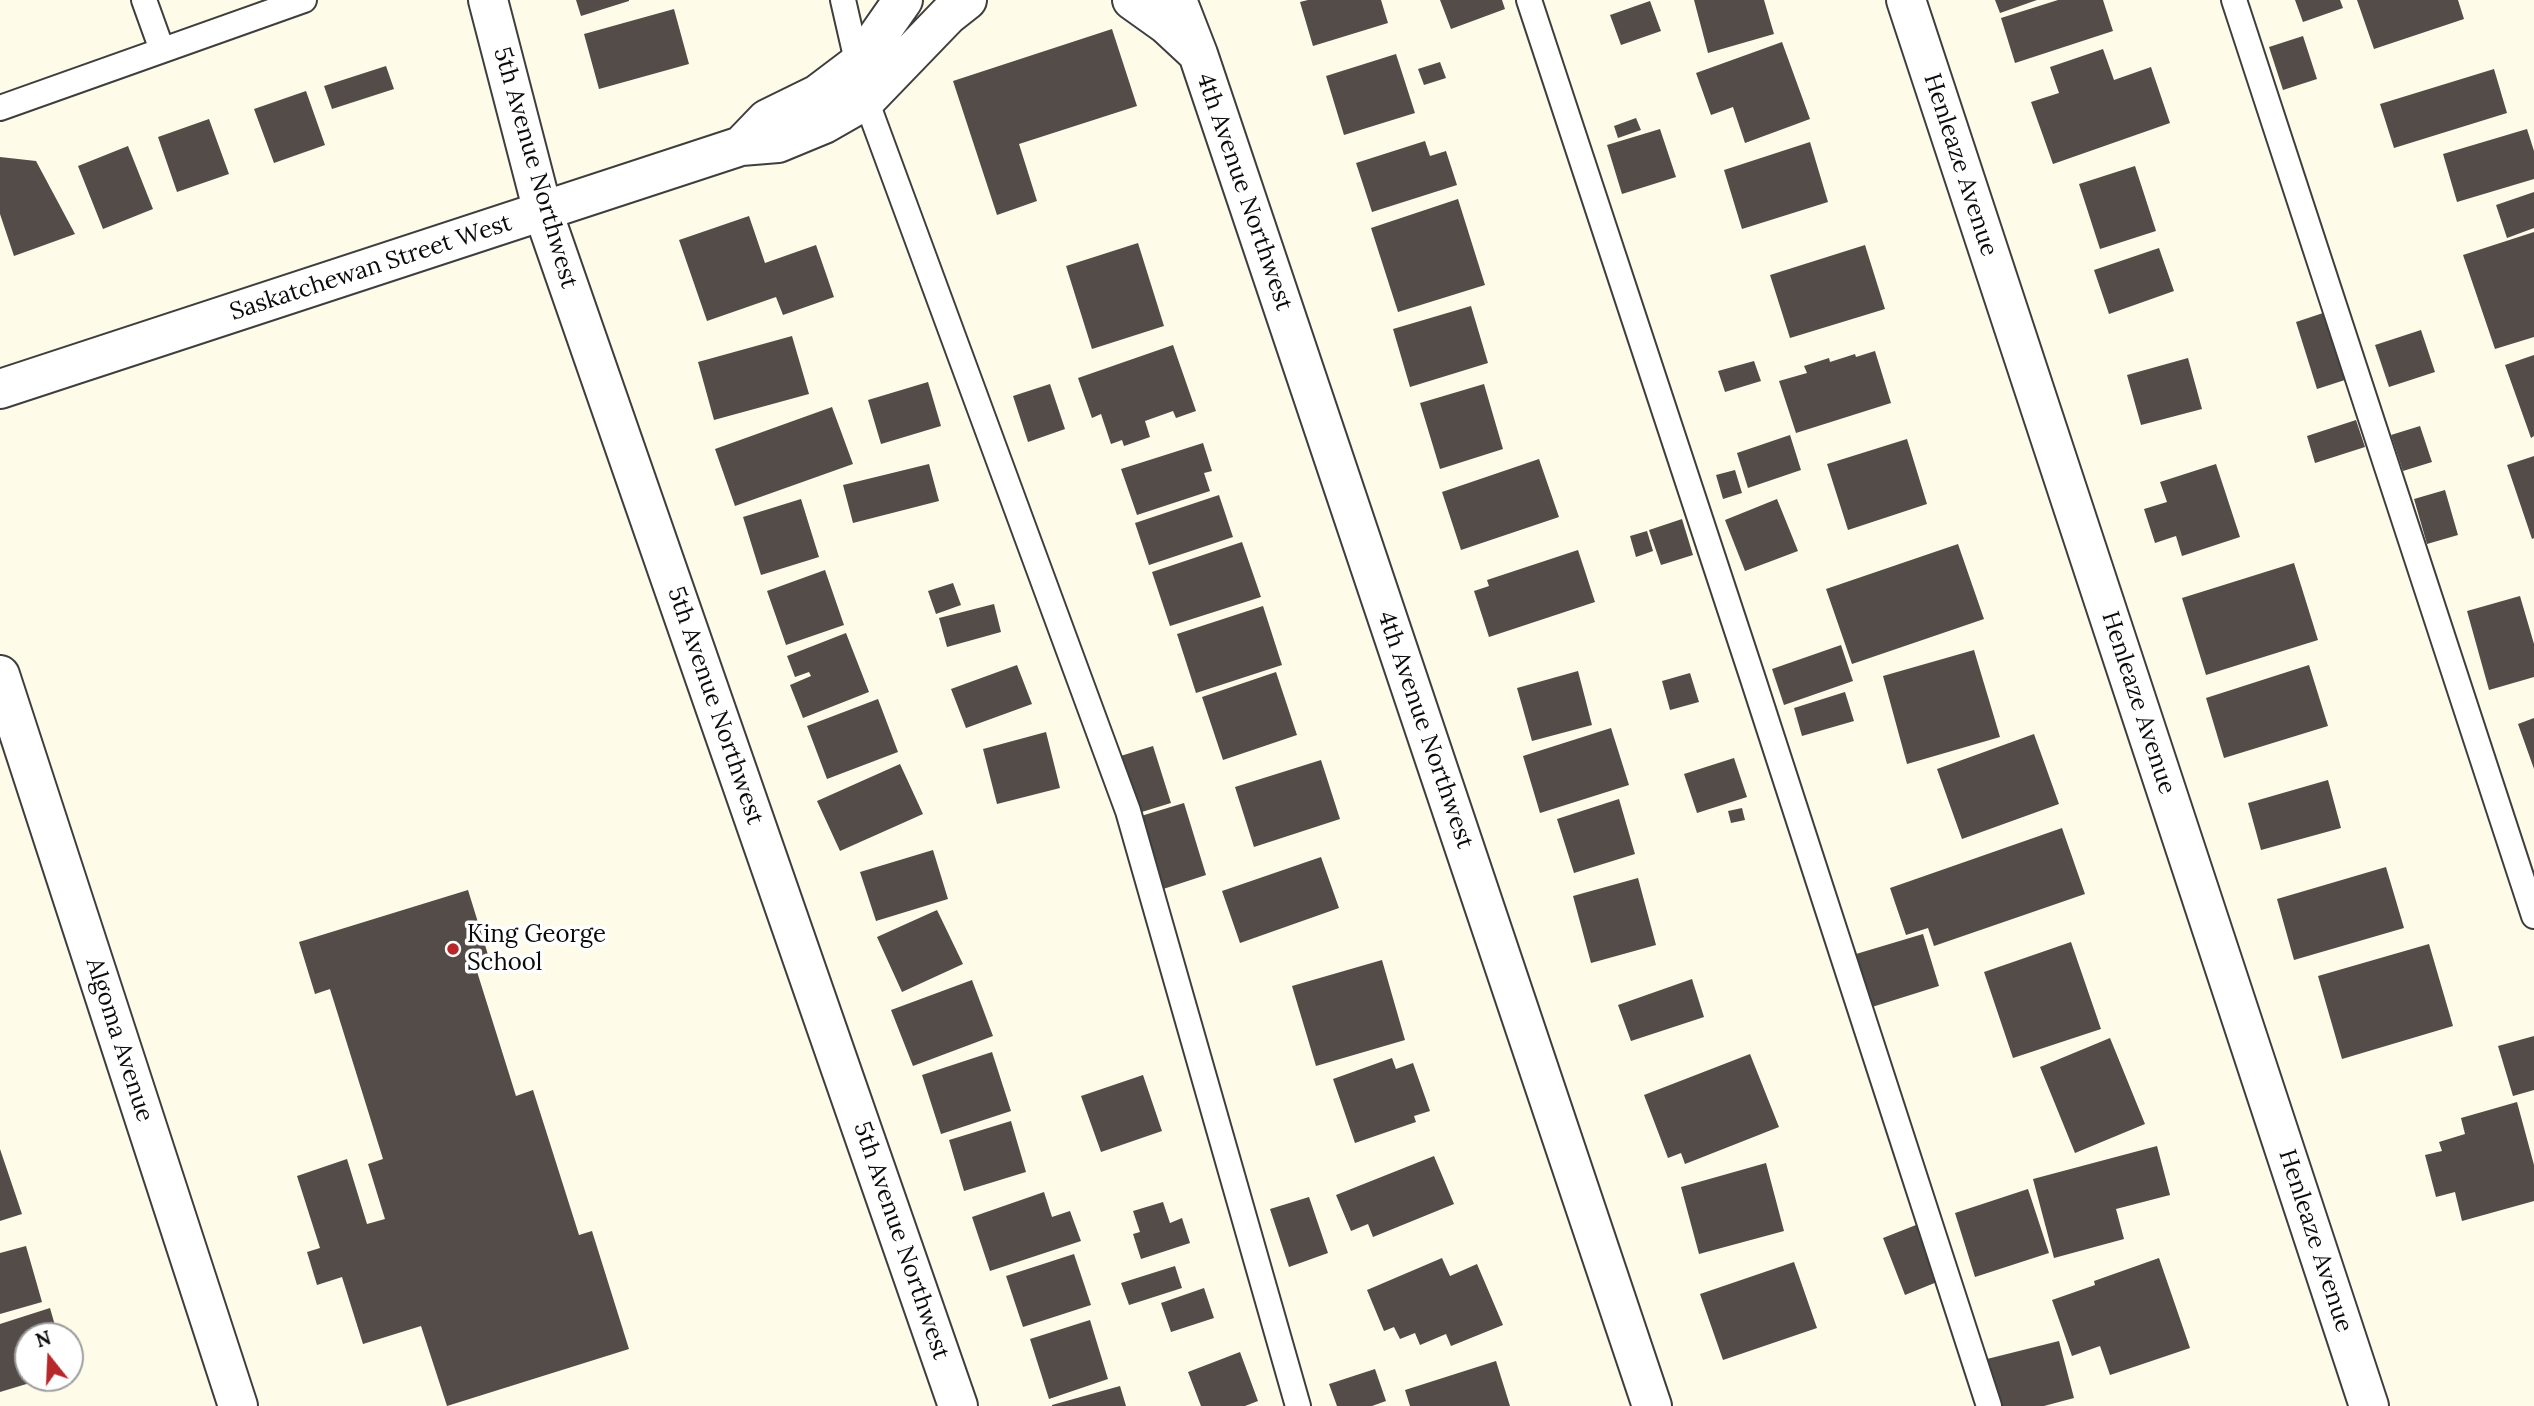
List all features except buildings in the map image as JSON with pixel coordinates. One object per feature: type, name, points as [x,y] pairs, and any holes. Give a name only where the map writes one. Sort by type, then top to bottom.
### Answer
[{"type":"street","name":"5th Avenue Northwest","points":[[488,0],[543,212],[958,1406]]},
{"type":"street","name":"Saskatchewan Street West","points":[[741,146],[767,118],[818,94],[859,63],[903,0]]},
{"type":"street","name":"Saskatchewan Street West","points":[[0,389],[741,146],[778,144],[824,124],[866,100],[948,15],[967,0]]},
{"type":"street","name":"4th Avenue Northwest","points":[[1132,0],[1167,25],[1198,54]]},
{"type":"street","name":"4th Avenue Northwest","points":[[1177,0],[1198,54],[1652,1406]]},
{"type":"street","name":"Henleaze Avenue","points":[[1906,0],[2370,1406]]},
{"type":"street","name":"Algoma Avenue","points":[[0,675],[238,1406]]},
{"type":"lane","points":[[144,0],[162,50]]},
{"type":"lane","points":[[0,108],[304,0]]},
{"type":"lane","points":[[843,0],[866,100],[1128,811],[1298,1406]]},
{"type":"lane","points":[[1529,0],[1989,1406]]},
{"type":"lane","points":[[2234,0],[2534,916]]},
{"type":"place","name":"King George School","points":[[453,949]]}]
